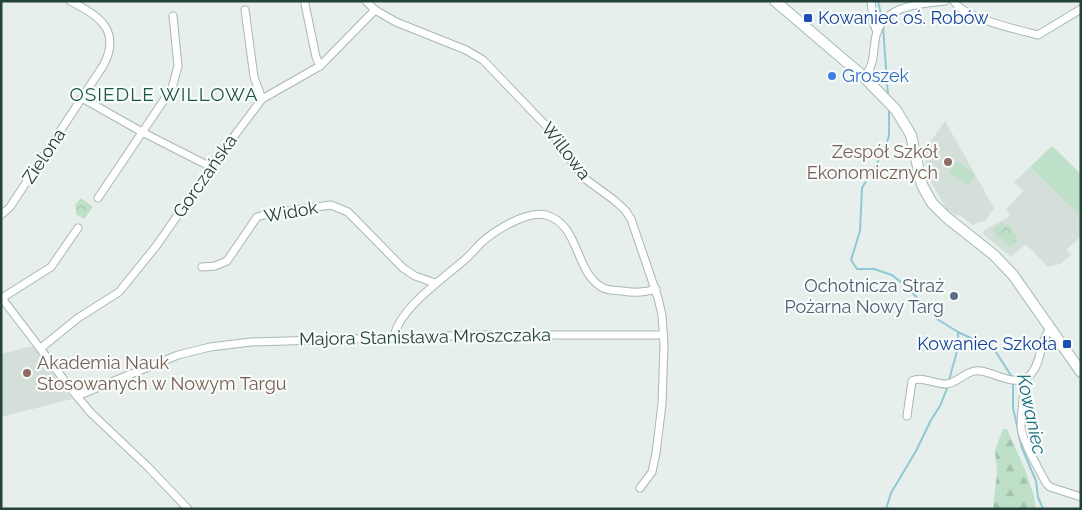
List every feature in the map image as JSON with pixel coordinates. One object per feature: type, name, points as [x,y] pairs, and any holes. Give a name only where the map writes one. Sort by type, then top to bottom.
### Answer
[{"type":"street","name":"Zielona","points":[[1,215],[10,207],[106,61],[110,37],[105,25],[90,11],[70,1]]},
{"type":"street","name":"Willowa","points":[[366,1],[375,10],[403,25],[466,50],[483,60],[553,132],[562,150],[584,178],[625,210],[635,230],[656,289],[662,315],[664,345],[663,379],[656,453],[652,472],[640,488]]},
{"type":"street","points":[[775,1],[864,77],[896,110],[911,135],[922,185],[932,203],[946,217],[1001,262],[1023,288],[1050,329],[1077,359],[1081,372]]},
{"type":"street","points":[[871,1],[873,22],[878,30]]},
{"type":"street","points":[[864,77],[873,62],[878,30],[887,17],[895,11],[915,4],[945,1]]},
{"type":"street","points":[[954,1],[957,6],[968,13],[996,24],[1038,35],[1081,9]]},
{"type":"street","points":[[305,4],[316,57],[320,66]]},
{"type":"street","points":[[246,10],[254,77],[262,99]]},
{"type":"street","name":"Gorczańska","points":[[40,348],[78,318],[119,292],[157,245],[211,166],[262,99],[320,66],[375,10]]},
{"type":"street","points":[[98,198],[172,88],[178,66],[173,16]]},
{"type":"street","points":[[82,98],[142,132],[211,166]]},
{"type":"street","name":"Widok","points":[[202,267],[215,266],[227,261],[257,217],[271,213],[331,205],[348,212],[402,268],[415,276],[435,283]]},
{"type":"street","points":[[394,337],[399,322],[435,283],[468,257],[482,242],[515,220],[526,216],[539,214],[553,218],[567,231],[588,271],[598,285],[607,290],[639,293],[656,289]]},
{"type":"street","points":[[78,228],[51,266],[2,297],[76,396],[188,509]]},
{"type":"street","points":[[907,416],[912,381],[917,379],[944,384],[955,381],[966,373],[978,370],[1007,379],[1021,380],[1032,374],[1038,361],[1045,334],[1050,329]]},
{"type":"street","name":"Majora Stanisława Mroszczaka","points":[[76,396],[178,355],[210,347],[274,340],[480,335],[663,335]]},
{"type":"street","points":[[1021,380],[1025,390],[1021,428],[1023,437],[1046,483],[1081,497]]},
{"type":"shaded area","name":"Zespół Szkół Ekonomicznych","points":[[945,121],[994,208],[986,220],[973,225],[958,214],[957,216],[946,209],[929,178],[923,150]]},
{"type":"shaded area","points":[[1030,167],[1081,216],[1081,236],[1066,250],[1071,255],[1060,264],[1048,267],[1027,245],[1023,246],[1011,257],[983,234],[983,231],[1010,216],[1006,209],[1023,191],[1014,182]]},
{"type":"shaded area","name":"Akademia Nauk Stosowanych w Nowym Targu","points":[[33,346],[72,399],[1,417],[1,354]]},
{"type":"green space","points":[[1052,146],[1081,174],[1081,216],[1030,167]]},
{"type":"green space","points":[[957,161],[975,174],[968,185],[949,172]]},
{"type":"green space","points":[[81,198],[93,207],[84,219],[76,214],[75,205]]},
{"type":"green space","points":[[1002,222],[1005,225],[1011,225],[1012,231],[1018,237],[1015,239],[1017,241],[1010,247],[1002,239],[997,238],[993,230]]},
{"type":"green space","points":[[1003,429],[1007,429],[1026,472],[1036,509],[995,509],[993,506],[997,474],[995,450]]},
{"type":"waterway","name":"Kowaniec","points":[[878,1],[882,19]]},
{"type":"waterway","name":"Kowaniec","points":[[883,26],[888,96]]},
{"type":"waterway","name":"Kowaniec","points":[[889,108],[889,136],[883,153],[862,188],[860,231],[851,260],[857,269],[874,269],[892,275],[908,288],[937,319],[958,332],[994,349],[1012,377]]},
{"type":"waterway","points":[[949,382],[957,352],[958,333]]},
{"type":"waterway","name":"Kowaniec","points":[[1013,381],[1013,408],[1022,448],[1036,481],[1038,497],[1043,509]]},
{"type":"waterway","points":[[886,509],[891,493],[940,406],[948,386]]},
{"type":"place","name":"Kowaniec oś. Robów","points":[[808,18]]},
{"type":"place","name":"Groszek","points":[[832,76]]},
{"type":"place","name":"Zespół Szkół Ekonomicznych","points":[[948,162]]},
{"type":"place","name":"Ochotnicza Straż Pożarna Nowy Targ","points":[[954,296]]},
{"type":"place","name":"Kowaniec Szkoła","points":[[1067,344]]},
{"type":"place","name":"Akademia Nauk Stosowanych w Nowym Targu","points":[[27,373]]},
{"type":"district","name":"OSIEDLE WILLOWA","points":[[164,94]]}]
